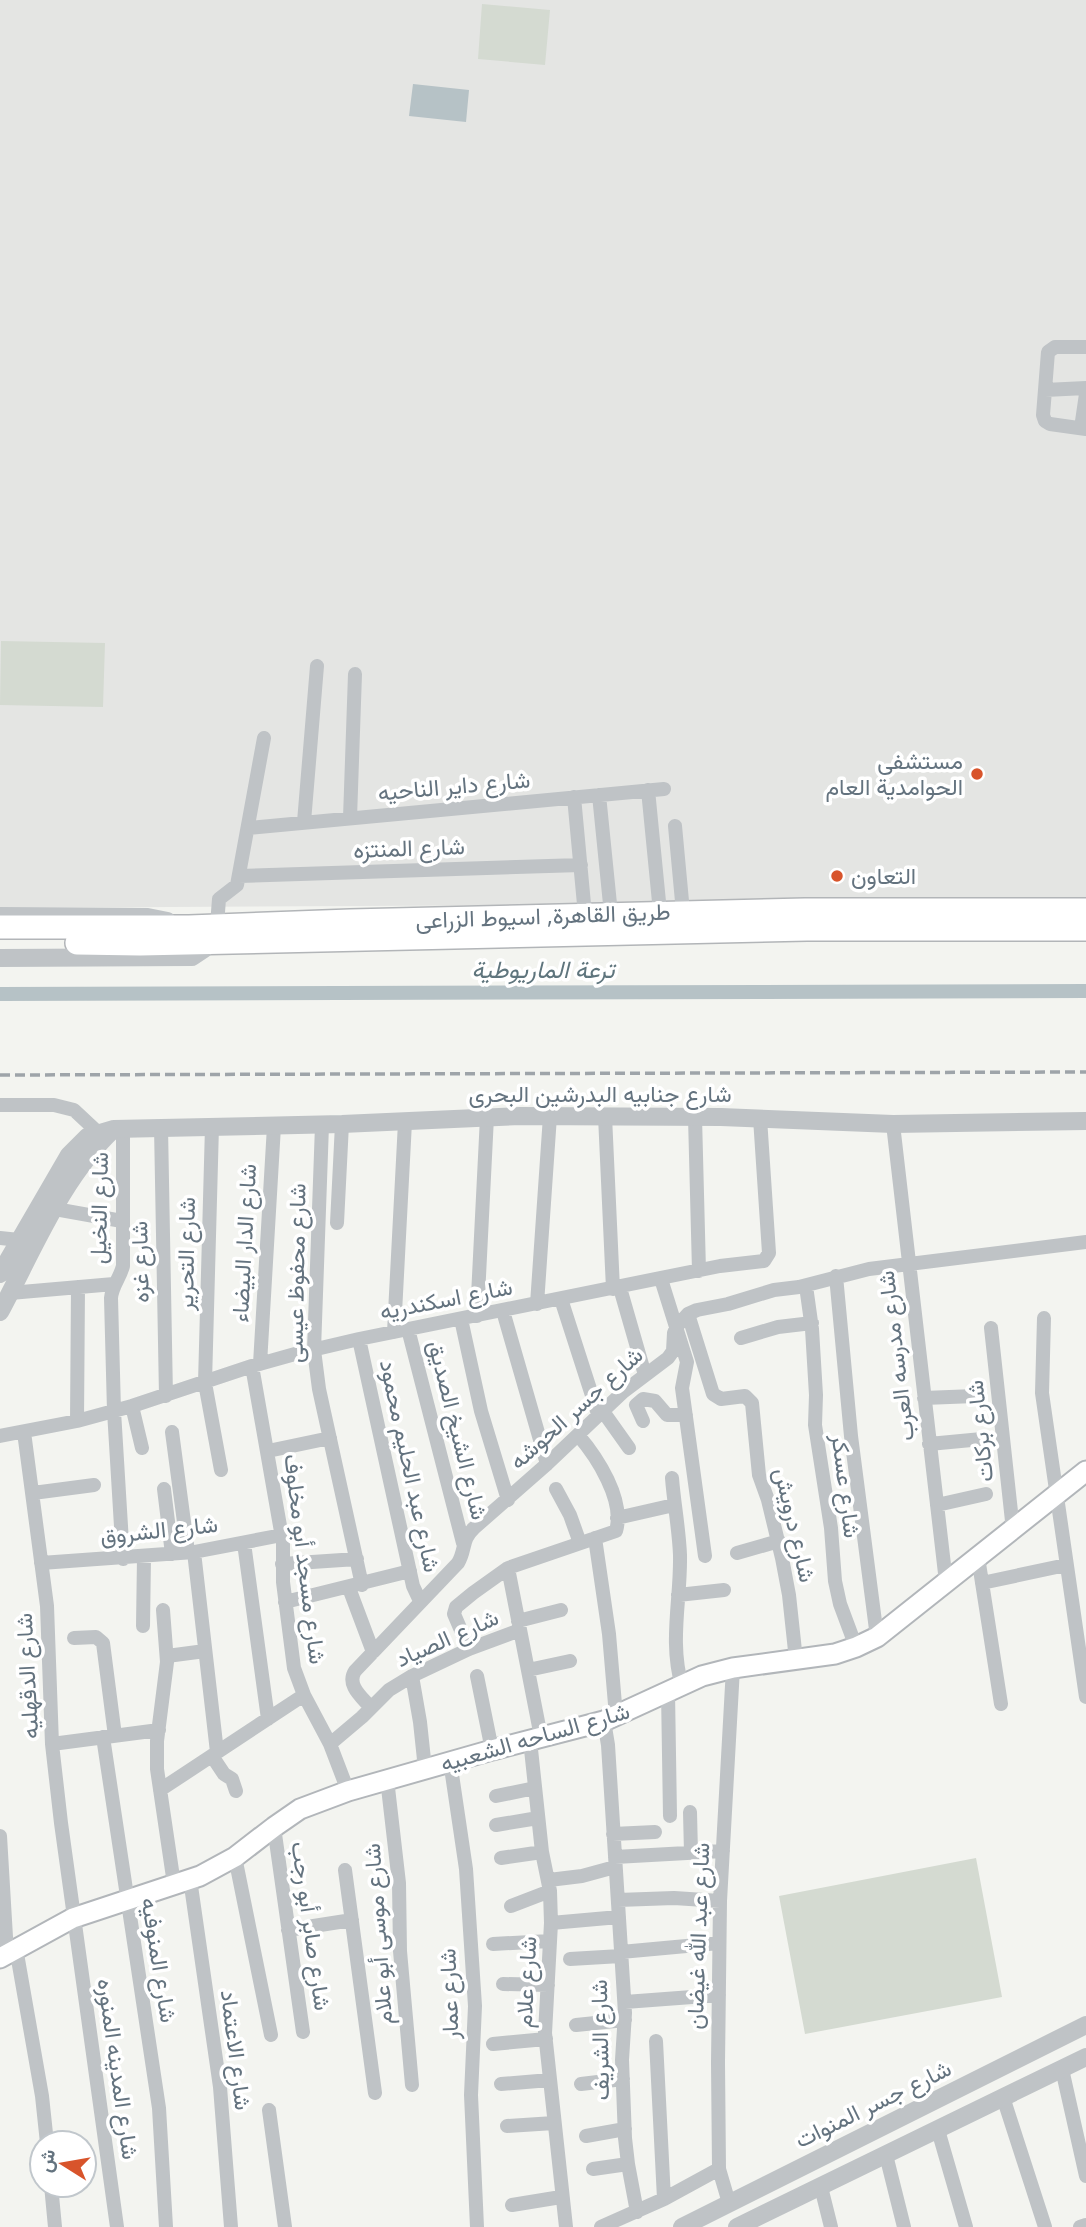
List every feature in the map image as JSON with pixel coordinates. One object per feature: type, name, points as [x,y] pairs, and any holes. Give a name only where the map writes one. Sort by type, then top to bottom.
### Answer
[{"type":"highway","name":"طريق القاهرة, اسيوط الزراعى","points":[[0,927],[140,935],[189,927],[213,934],[660,912],[1086,910]]},
{"type":"highway","name":"طريق القاهرة, اسيوط الزراعى","points":[[0,942],[213,934],[1086,929]]},
{"type":"main road","name":"شارع الساحه الشعبيه","points":[[8,1953],[73,1918],[210,1872],[300,1809],[348,1791],[610,1718],[702,1676],[733,1668],[835,1654],[856,1647],[877,1637],[1086,1471]]},
{"type":"street","points":[[1086,347],[1055,347],[1050,350],[1047,358],[1045,421],[1084,429],[1086,394]]},
{"type":"street","points":[[1045,390],[1086,388]]},
{"type":"street","points":[[304,822],[317,666]]},
{"type":"street","points":[[350,818],[355,674]]},
{"type":"street","points":[[0,958],[192,957],[204,949],[213,934],[219,899],[236,888],[264,738]]},
{"type":"street","name":"شارع داير الناحيه","points":[[249,828],[664,789]]},
{"type":"street","points":[[648,790],[660,912]]},
{"type":"street","points":[[599,795],[611,914]]},
{"type":"street","points":[[574,797],[585,915]]},
{"type":"street","points":[[675,826],[683,912]]},
{"type":"street","name":"شارع المنتزه","points":[[239,876],[581,865]]},
{"type":"street","points":[[0,914],[148,915],[163,917],[189,927]]},
{"type":"street","points":[[0,1105],[54,1105],[74,1110],[110,1132]]},
{"type":"street","points":[[537,1304],[550,1116]]},
{"type":"street","name":"شارع جنابيه البدرشين البحرى","points":[[110,1132],[161,1127],[322,1125],[550,1116],[760,1118],[893,1124],[1086,1121]]},
{"type":"street","points":[[605,1116],[616,1289],[645,1375]]},
{"type":"street","points":[[477,1316],[487,1117]]},
{"type":"street","points":[[695,1117],[699,1271]]},
{"type":"street","name":"شارع اسكندريه","points":[[0,1436],[77,1421],[166,1396],[256,1365],[359,1339],[699,1271],[761,1262],[769,1256],[760,1118]]},
{"type":"street","name":"شارع الشيخ الصديق","points":[[405,1122],[401,1330],[463,1543]]},
{"type":"street","points":[[337,1223],[342,1124]]},
{"type":"street","name":"شارع مدرسه العرب","points":[[893,1124],[946,1582]]},
{"type":"street","name":"شارع محفوظ عيسى","points":[[322,1125],[313,1350],[357,1559],[356,1586],[373,1652]]},
{"type":"street","name":"شارع التحرير","points":[[212,1126],[205,1383],[221,1470]]},
{"type":"street","name":"شارع الدار البيضاء","points":[[256,1365],[274,1126]]},
{"type":"street","name":"شارع غزه","points":[[161,1127],[166,1396]]},
{"type":"street","points":[[0,1312],[79,1169],[110,1132]]},
{"type":"street","points":[[0,1274],[69,1155],[82,1141],[110,1132]]},
{"type":"street","name":"شارع النخيل","points":[[110,1132],[122,1221],[123,1266],[114,1284],[111,1306],[123,1559]]},
{"type":"street","points":[[55,1209],[122,1221]]},
{"type":"street","points":[[0,1237],[19,1240]]},
{"type":"street","points":[[688,1314],[766,1292],[806,1286],[836,1276],[908,1263],[1086,1242]]},
{"type":"street","points":[[836,1276],[851,1436],[877,1637]]},
{"type":"street","points":[[660,1279],[688,1366],[682,1384],[705,1556]]},
{"type":"street","points":[[10,1293],[114,1284]]},
{"type":"street","name":"شارع عسكر","points":[[806,1286],[816,1385],[816,1425],[835,1581],[840,1604],[856,1647]]},
{"type":"street","points":[[77,1421],[78,1287]]},
{"type":"street","points":[[561,1299],[600,1412],[629,1448]]},
{"type":"street","points":[[503,1311],[547,1464]]},
{"type":"street","name":"شارع جسر الحوشه","points":[[371,1709],[351,1680],[355,1671],[458,1563],[463,1543],[474,1528],[508,1500],[600,1412],[671,1355],[674,1333],[688,1314]]},
{"type":"street","name":"شارع درويش","points":[[688,1314],[713,1394],[721,1399],[745,1396],[752,1403],[759,1475],[779,1541],[789,1595],[796,1660]]},
{"type":"street","points":[[1044,1318],[1042,1393],[1086,1697]]},
{"type":"street","points":[[461,1319],[481,1411],[508,1500]]},
{"type":"street","points":[[741,1338],[778,1327],[811,1323]]},
{"type":"street","name":"شارع بركات","points":[[991,1328],[1013,1530]]},
{"type":"street","name":"شارع عبد الحليم محمود","points":[[359,1339],[415,1594],[420,1601]]},
{"type":"street","name":"شارع مسجد أبو مخلوف","points":[[256,1365],[282,1535],[285,1602],[292,1660],[304,1695],[330,1744],[348,1791]]},
{"type":"street","points":[[924,1398],[975,1396]]},
{"type":"street","points":[[643,1421],[636,1405],[643,1399],[654,1401],[669,1416],[686,1415]]},
{"type":"street","points":[[132,1406],[142,1448]]},
{"type":"street","name":"شارع الدقهليه","points":[[24,1432],[47,1606],[52,1744],[73,1918]]},
{"type":"street","points":[[172,1432],[205,1651],[214,1754],[224,1774],[232,1779],[236,1791]]},
{"type":"street","points":[[468,1649],[455,1620],[454,1610],[490,1579],[508,1568],[616,1531],[617,1518],[608,1482],[595,1456],[578,1435]]},
{"type":"street","points":[[268,1451],[330,1438]]},
{"type":"street","points":[[929,1444],[982,1439]]},
{"type":"street","points":[[670,1816],[680,1553],[672,1478]]},
{"type":"street","points":[[33,1493],[94,1485]]},
{"type":"street","points":[[164,1489],[172,1554]]},
{"type":"street","name":"شارع الشريف","points":[[556,1489],[588,1541],[609,1634],[613,1833],[625,2002],[622,2079],[628,2164],[637,2212]]},
{"type":"street","points":[[937,1505],[986,1494]]},
{"type":"street","points":[[617,1518],[674,1505]]},
{"type":"street","name":"شارع الشروق","points":[[41,1563],[191,1552],[282,1535]]},
{"type":"street","points":[[737,1553],[779,1541]]},
{"type":"street","points":[[244,1543],[268,1718]]},
{"type":"street","points":[[144,1557],[144,1626]]},
{"type":"street","points":[[978,1557],[1001,1704]]},
{"type":"street","points":[[282,1564],[357,1559]]},
{"type":"street","points":[[982,1583],[1066,1565]]},
{"type":"street","name":"شارع علام","points":[[508,1568],[528,1670],[535,1739],[535,1788],[542,1852],[549,1885],[551,1923],[545,2039],[566,2227]]},
{"type":"street","points":[[285,1602],[410,1571]]},
{"type":"street","points":[[678,1595],[724,1590]]},
{"type":"street","name":"شارع الاعتماد","points":[[163,1610],[167,1656],[156,1761],[160,1790],[182,1881],[220,2087],[231,2227]]},
{"type":"street","name":"شارع الصياد","points":[[330,1744],[389,1690],[412,1676],[519,1626],[561,1610]]},
{"type":"street","name":"شارع المنوفيه","points":[[74,1639],[96,1637],[103,1643],[109,1736],[127,1898],[159,2108],[166,2227]]},
{"type":"street","points":[[167,1656],[205,1651]]},
{"type":"street","points":[[528,1670],[570,1661]]},
{"type":"street","name":"شارع عبد الله غيضان","points":[[729,2203],[719,2168],[719,1943],[733,1668]]},
{"type":"street","points":[[412,1676],[425,1769]]},
{"type":"street","points":[[477,1676],[492,1750]]},
{"type":"street","points":[[160,1790],[304,1695]]},
{"type":"street","points":[[52,1744],[159,1730]]},
{"type":"street","name":"شارع عمار","points":[[450,1761],[466,1869],[475,1996],[471,2095],[477,2227]]},
{"type":"street","name":"شارع موسى أبو علام","points":[[387,1779],[399,1883],[400,1951],[412,2085]]},
{"type":"street","points":[[496,1796],[535,1788]]},
{"type":"street","points":[[690,1812],[691,1853]]},
{"type":"street","points":[[496,1825],[538,1818]]},
{"type":"street","name":"شارع صابر أبو رجب","points":[[274,1827],[303,2032]]},
{"type":"street","points":[[613,1833],[655,1832]]},
{"type":"street","points":[[0,1836],[8,1953],[42,2096],[46,2129]]},
{"type":"street","points":[[511,1906],[549,1885],[582,1876],[615,1862],[723,1851]]},
{"type":"street","points":[[501,1858],[542,1852]]},
{"type":"street","points":[[235,1857],[271,2035]]},
{"type":"street","points":[[345,1870],[375,2093]]},
{"type":"street","points":[[618,1900],[674,1898],[720,1901]]},
{"type":"street","points":[[551,1923],[619,1917]]},
{"type":"street","name":"شارع المدينه المنوره","points":[[73,1918],[117,2227]]},
{"type":"street","points":[[288,1930],[352,1920]]},
{"type":"street","points":[[493,1944],[550,1941]]},
{"type":"street","points":[[570,1959],[719,1943]]},
{"type":"street","points":[[503,1984],[548,1985]]},
{"type":"street","points":[[625,2002],[719,1995]]},
{"type":"street","points":[[576,2025],[625,2021]]},
{"type":"street","name":"شارع جسر المنوات","points":[[682,2227],[1086,2025]]},
{"type":"street","points":[[494,2044],[545,2039]]},
{"type":"street","points":[[656,2040],[664,2199]]},
{"type":"street","points":[[744,2225],[1086,2057]]},
{"type":"street","points":[[1062,2069],[1086,2176]]},
{"type":"street","points":[[581,2084],[622,2079]]},
{"type":"street","points":[[501,2084],[550,2080]]},
{"type":"street","points":[[1003,2097],[1045,2227]]},
{"type":"street","points":[[269,2110],[285,2227]]},
{"type":"street","points":[[507,2126],[555,2123]]},
{"type":"street","points":[[586,2136],[625,2129]]},
{"type":"street","points":[[938,2130],[966,2227]]},
{"type":"street","points":[[886,2155],[904,2227]]},
{"type":"street","points":[[593,2169],[628,2164]]},
{"type":"street","points":[[601,2227],[664,2199],[719,2168]]},
{"type":"street","points":[[821,2187],[831,2227]]},
{"type":"street","points":[[512,2205],[561,2197]]},
{"type":"street","points":[[52,2199],[55,2227]]},
{"type":"street","points":[[1080,2227],[1086,2225]]},
{"type":"shaded area","points":[[0,0],[1086,0],[1086,902],[0,908]]},
{"type":"shaded area","points":[[482,4],[550,10],[545,65],[478,59]]},
{"type":"shaded area","points":[[413,84],[469,90],[466,122],[409,116]]},
{"type":"shaded area","points":[[1,641],[105,643],[103,707],[0,705]]},
{"type":"shaded area","points":[[976,1858],[1002,1997],[805,2034],[779,1896]]},
{"type":"waterway","name":"ترعة الماريوطية","points":[[0,994],[1086,991]]},
{"type":"railway","points":[[0,1075],[1086,1072]]},
{"type":"place","name":"مستشفى الحوامدية العام","points":[[977,774]]},
{"type":"place","name":"التعاون","points":[[837,876]]}]
